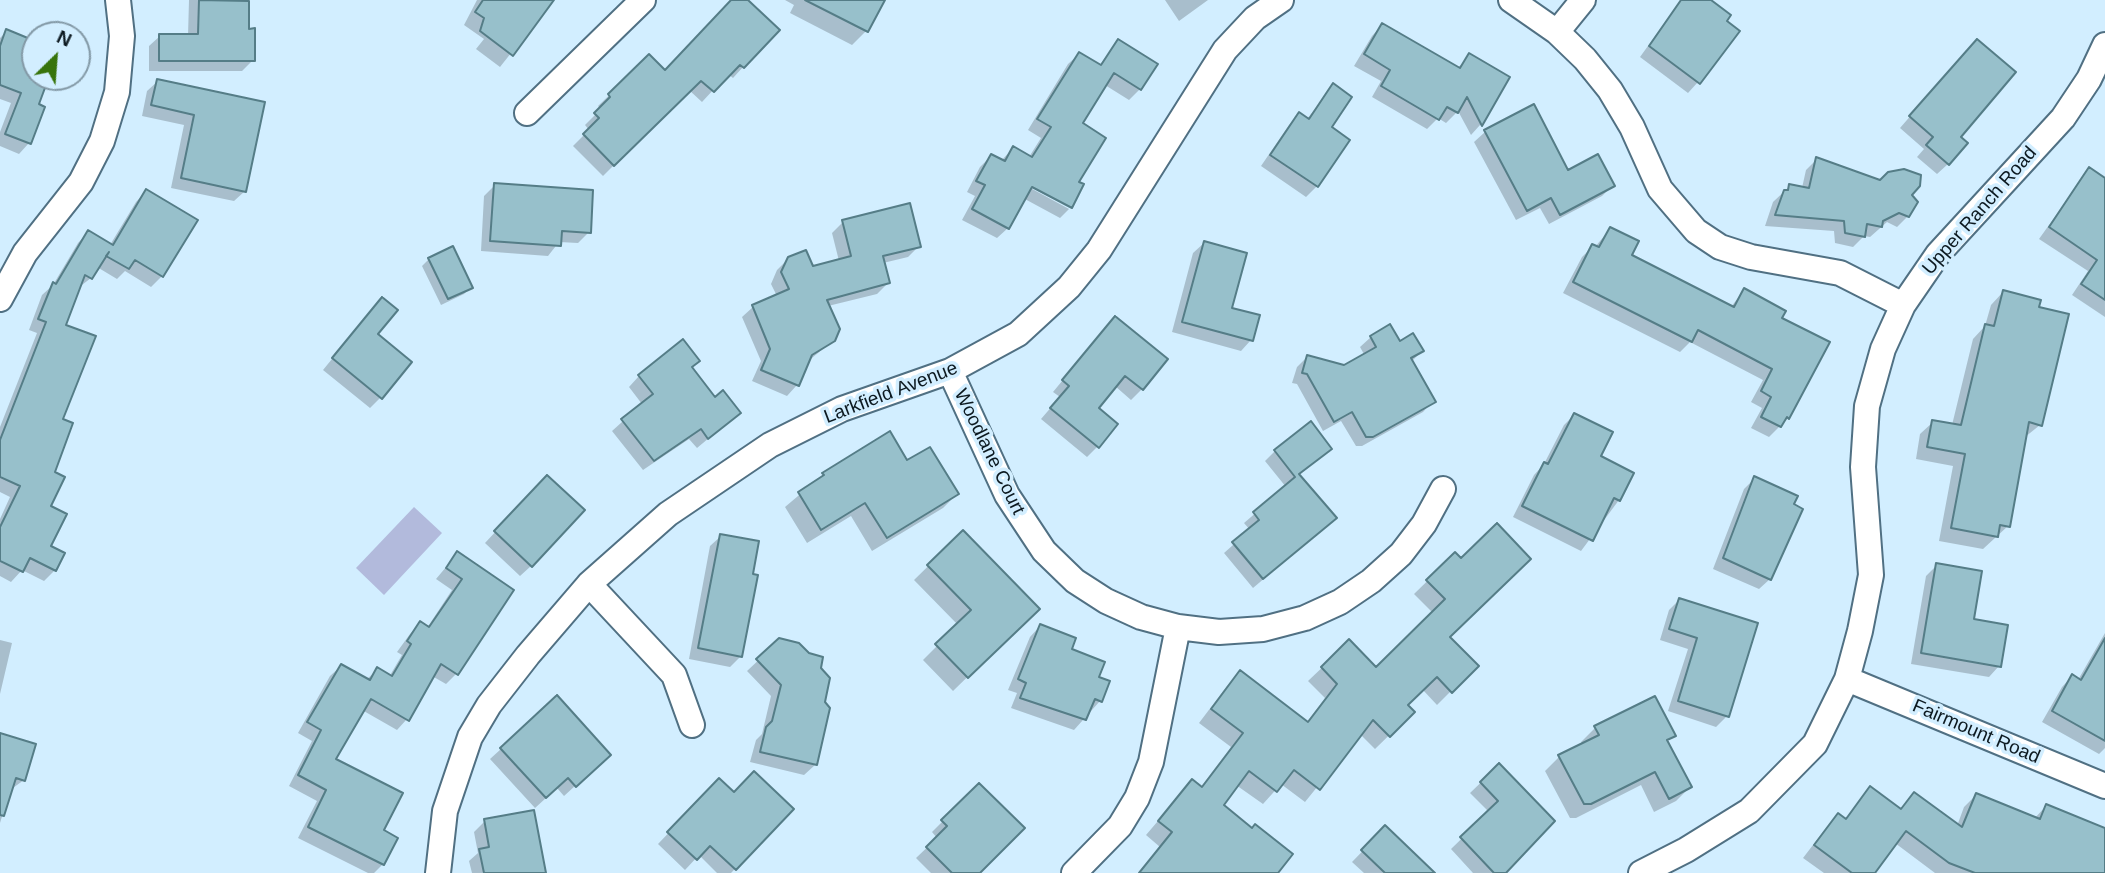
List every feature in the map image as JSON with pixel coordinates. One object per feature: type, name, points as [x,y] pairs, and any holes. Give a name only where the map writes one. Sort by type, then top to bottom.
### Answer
[{"type":"street","points":[[0,299],[25,253],[81,182],[102,141],[117,92],[122,36],[118,0]]},
{"type":"street","points":[[527,113],[643,0]]},
{"type":"street","name":"Larkfield Avenue","points":[[438,873],[445,811],[470,737],[505,685],[589,584],[668,514],[770,445],[842,408],[950,371],[1018,334],[1069,288],[1099,250],[1225,50],[1255,18],[1281,0]]},
{"type":"street","points":[[1511,0],[1557,32],[1585,59],[1609,90],[1632,127],[1660,189],[1696,231],[1720,247],[1751,257],[1816,266],[1840,273],[1903,305]]},
{"type":"street","points":[[1557,32],[1583,0]]},
{"type":"street","name":"Upper Ranch Road","points":[[1641,873],[1686,850],[1749,811],[1786,777],[1815,744],[1847,679],[1871,575],[1863,467],[1867,406],[1883,349],[1903,305],[1938,254],[2063,118],[2089,79],[2105,45]]},
{"type":"street","name":"Woodlane Court","points":[[950,371],[1007,495],[1044,551],[1075,581],[1106,601],[1142,617],[1178,628],[1219,632],[1264,629],[1306,618],[1340,602],[1371,581],[1401,554],[1424,524],[1443,489]]},
{"type":"street","points":[[589,584],[674,675],[692,725]]},
{"type":"street","points":[[1074,873],[1120,826],[1137,798],[1151,762],[1178,628]]},
{"type":"street","name":"Fairmount Road","points":[[1847,679],[2105,786]]},
{"type":"shaded area","points":[[414,507],[442,533],[384,595],[356,568]]},
{"type":"building","points":[[199,0],[249,1],[249,29],[255,28],[255,61],[159,61],[159,34],[198,34]]},
{"type":"building","points":[[483,0],[554,0],[513,56],[480,31],[484,18],[475,12]]},
{"type":"building","points":[[731,0],[748,0],[780,30],[744,68],[740,65],[714,92],[701,81],[614,166],[583,134],[599,118],[594,113],[610,97],[608,94],[649,54],[665,70]]},
{"type":"building","points":[[805,0],[885,0],[868,32]]},
{"type":"building","points":[[1681,0],[1711,0],[1731,15],[1727,21],[1740,31],[1700,84],[1649,46]]},
{"type":"building","points":[[1382,23],[1460,68],[1469,53],[1510,77],[1482,126],[1467,97],[1458,113],[1447,107],[1439,120],[1381,86],[1390,70],[1364,54]]},
{"type":"building","points":[[6,29],[21,35],[21,91],[44,91],[39,104],[45,107],[31,144],[5,134],[21,93],[0,85],[0,46]]},
{"type":"building","points":[[1118,39],[1158,64],[1141,90],[1114,73],[1083,123],[1106,138],[1079,182],[1084,184],[1072,208],[1032,187],[1009,229],[972,209],[985,185],[976,181],[991,154],[1005,161],[1013,146],[1032,157],[1051,127],[1037,119],[1079,52],[1101,65]]},
{"type":"building","points":[[1977,39],[2016,72],[1961,137],[1968,143],[1949,165],[1926,145],[1933,137],[1909,116]]},
{"type":"building","points":[[157,79],[265,102],[246,192],[181,178],[194,115],[151,105]]},
{"type":"building","points":[[1333,83],[1352,97],[1332,127],[1350,140],[1318,187],[1270,155],[1299,112],[1309,119]]},
{"type":"building","points":[[1534,104],[1568,170],[1598,154],[1615,186],[1560,215],[1551,198],[1527,211],[1484,130]]},
{"type":"building","points":[[1816,157],[1880,180],[1888,172],[1904,169],[1921,175],[1920,186],[1912,195],[1918,202],[1909,217],[1899,213],[1883,221],[1882,227],[1867,224],[1865,237],[1845,233],[1844,221],[1775,215],[1789,184],[1809,188]]},
{"type":"building","points":[[2089,167],[2105,178],[2105,300],[2081,284],[2097,260],[2049,227]]},
{"type":"building","points":[[494,183],[593,190],[591,233],[562,231],[561,246],[490,241]]},
{"type":"building","points":[[146,189],[198,220],[163,277],[135,260],[129,269],[106,256],[92,279],[85,275],[66,325],[96,336],[63,419],[73,423],[55,472],[65,477],[51,506],[67,514],[51,546],[65,553],[56,571],[30,558],[23,572],[0,561],[0,527],[20,486],[0,477],[0,440],[46,322],[38,319],[53,282],[56,284],[88,230],[113,245]]},
{"type":"building","points":[[910,203],[921,247],[883,256],[890,283],[827,300],[840,329],[835,341],[812,355],[799,386],[761,370],[770,349],[752,305],[789,289],[781,272],[788,257],[806,250],[813,266],[851,256],[842,220]]},
{"type":"building","points":[[1610,227],[1639,241],[1632,255],[1734,307],[1744,288],[1786,311],[1782,318],[1830,342],[1789,419],[1787,417],[1781,427],[1761,417],[1771,397],[1761,391],[1772,369],[1698,330],[1692,342],[1573,282],[1592,244],[1599,247]]},
{"type":"building","points":[[1204,241],[1247,253],[1232,308],[1260,315],[1253,341],[1182,322]]},
{"type":"building","points":[[453,246],[473,288],[448,299],[428,258]]},
{"type":"building","points":[[2003,290],[2041,300],[2039,307],[2069,314],[2042,426],[2029,422],[2010,527],[2000,525],[1998,537],[1951,528],[1965,454],[1927,447],[1932,420],[1961,425],[1985,324],[1994,326]]},
{"type":"building","points":[[382,297],[398,310],[378,334],[412,362],[382,399],[332,358]]},
{"type":"building","points":[[1115,316],[1168,359],[1143,390],[1125,376],[1099,408],[1118,424],[1099,448],[1050,408],[1069,386],[1062,380]]},
{"type":"building","points":[[1390,324],[1400,341],[1413,333],[1424,351],[1411,358],[1436,402],[1373,437],[1366,437],[1352,412],[1334,422],[1307,374],[1302,373],[1307,355],[1344,365],[1376,347],[1370,336]]},
{"type":"building","points":[[683,339],[700,361],[692,367],[715,397],[723,390],[741,413],[708,439],[701,429],[654,461],[621,419],[653,394],[638,375]]},
{"type":"building","points":[[1574,413],[1613,432],[1601,456],[1634,473],[1620,501],[1614,498],[1593,541],[1522,506],[1544,462],[1548,464]]},
{"type":"building","points":[[1311,421],[1332,449],[1299,474],[1337,518],[1263,579],[1232,542],[1259,520],[1253,512],[1295,477],[1274,450]]},
{"type":"building","points":[[890,431],[907,460],[930,447],[959,494],[887,538],[865,503],[821,530],[798,492],[824,475],[822,473]]},
{"type":"building","points":[[547,475],[585,510],[532,567],[494,531]]},
{"type":"building","points":[[1754,476],[1798,496],[1794,504],[1803,509],[1771,580],[1723,558]]},
{"type":"building","points":[[1497,523],[1531,559],[1450,637],[1479,666],[1452,693],[1437,677],[1408,705],[1415,712],[1390,737],[1373,720],[1320,790],[1294,770],[1277,792],[1249,771],[1224,805],[1252,828],[1255,824],[1293,854],[1278,873],[1139,873],[1172,832],[1158,821],[1192,779],[1202,787],[1243,733],[1211,709],[1240,670],[1308,722],[1337,684],[1321,667],[1349,639],[1376,667],[1445,599],[1426,580],[1455,552],[1461,558]]},
{"type":"building","points":[[963,530],[1040,609],[968,678],[935,644],[971,610],[927,565]]},
{"type":"building","points":[[720,534],[759,541],[753,574],[758,575],[742,657],[698,648]]},
{"type":"building","points":[[457,551],[514,590],[458,675],[441,664],[409,721],[371,699],[336,759],[403,793],[384,830],[398,838],[384,865],[308,827],[326,790],[298,775],[321,730],[307,722],[341,664],[370,680],[377,667],[392,676],[411,644],[407,641],[420,621],[429,627],[462,579],[446,568]]},
{"type":"building","points":[[1936,563],[1982,571],[1974,619],[2008,625],[2001,667],[1921,653]]},
{"type":"building","points":[[1679,598],[1758,623],[1729,717],[1678,701],[1697,638],[1669,629]]},
{"type":"building","points":[[1040,624],[1076,638],[1072,649],[1105,662],[1099,677],[1110,681],[1102,702],[1095,699],[1086,720],[1020,698],[1026,683],[1018,679]]},
{"type":"building","points":[[779,638],[799,643],[809,653],[823,657],[821,668],[830,678],[825,702],[830,708],[817,765],[760,752],[766,727],[772,721],[781,685],[756,659]]},
{"type":"building","points":[[2105,638],[2105,741],[2052,711],[2072,674],[2081,680]]},
{"type":"building","points":[[557,695],[611,755],[576,787],[568,778],[546,798],[500,748]]},
{"type":"building","points":[[1655,696],[1676,736],[1667,740],[1692,787],[1669,799],[1655,772],[1591,804],[1584,804],[1558,755],[1599,735],[1594,726]]},
{"type":"building","points":[[0,733],[36,744],[25,781],[16,778],[4,816],[0,815]]},
{"type":"building","points":[[1499,763],[1555,821],[1506,873],[1494,873],[1460,837],[1498,801],[1480,782]]},
{"type":"building","points":[[754,771],[794,809],[736,870],[710,846],[697,860],[667,832],[719,778],[734,792]]},
{"type":"building","points":[[979,783],[1025,828],[980,873],[952,873],[926,847],[947,826],[941,820]]},
{"type":"building","points":[[1870,786],[1901,809],[1914,792],[1962,827],[1976,793],[2040,819],[2046,804],[2105,828],[2105,873],[1975,873],[1949,863],[1906,831],[1875,873],[1852,873],[1814,845],[1838,813],[1846,819]]},
{"type":"building","points":[[534,810],[546,873],[484,873],[479,849],[489,847],[484,819]]},
{"type":"building","points":[[1385,825],[1435,873],[1385,873],[1361,850]]}]
